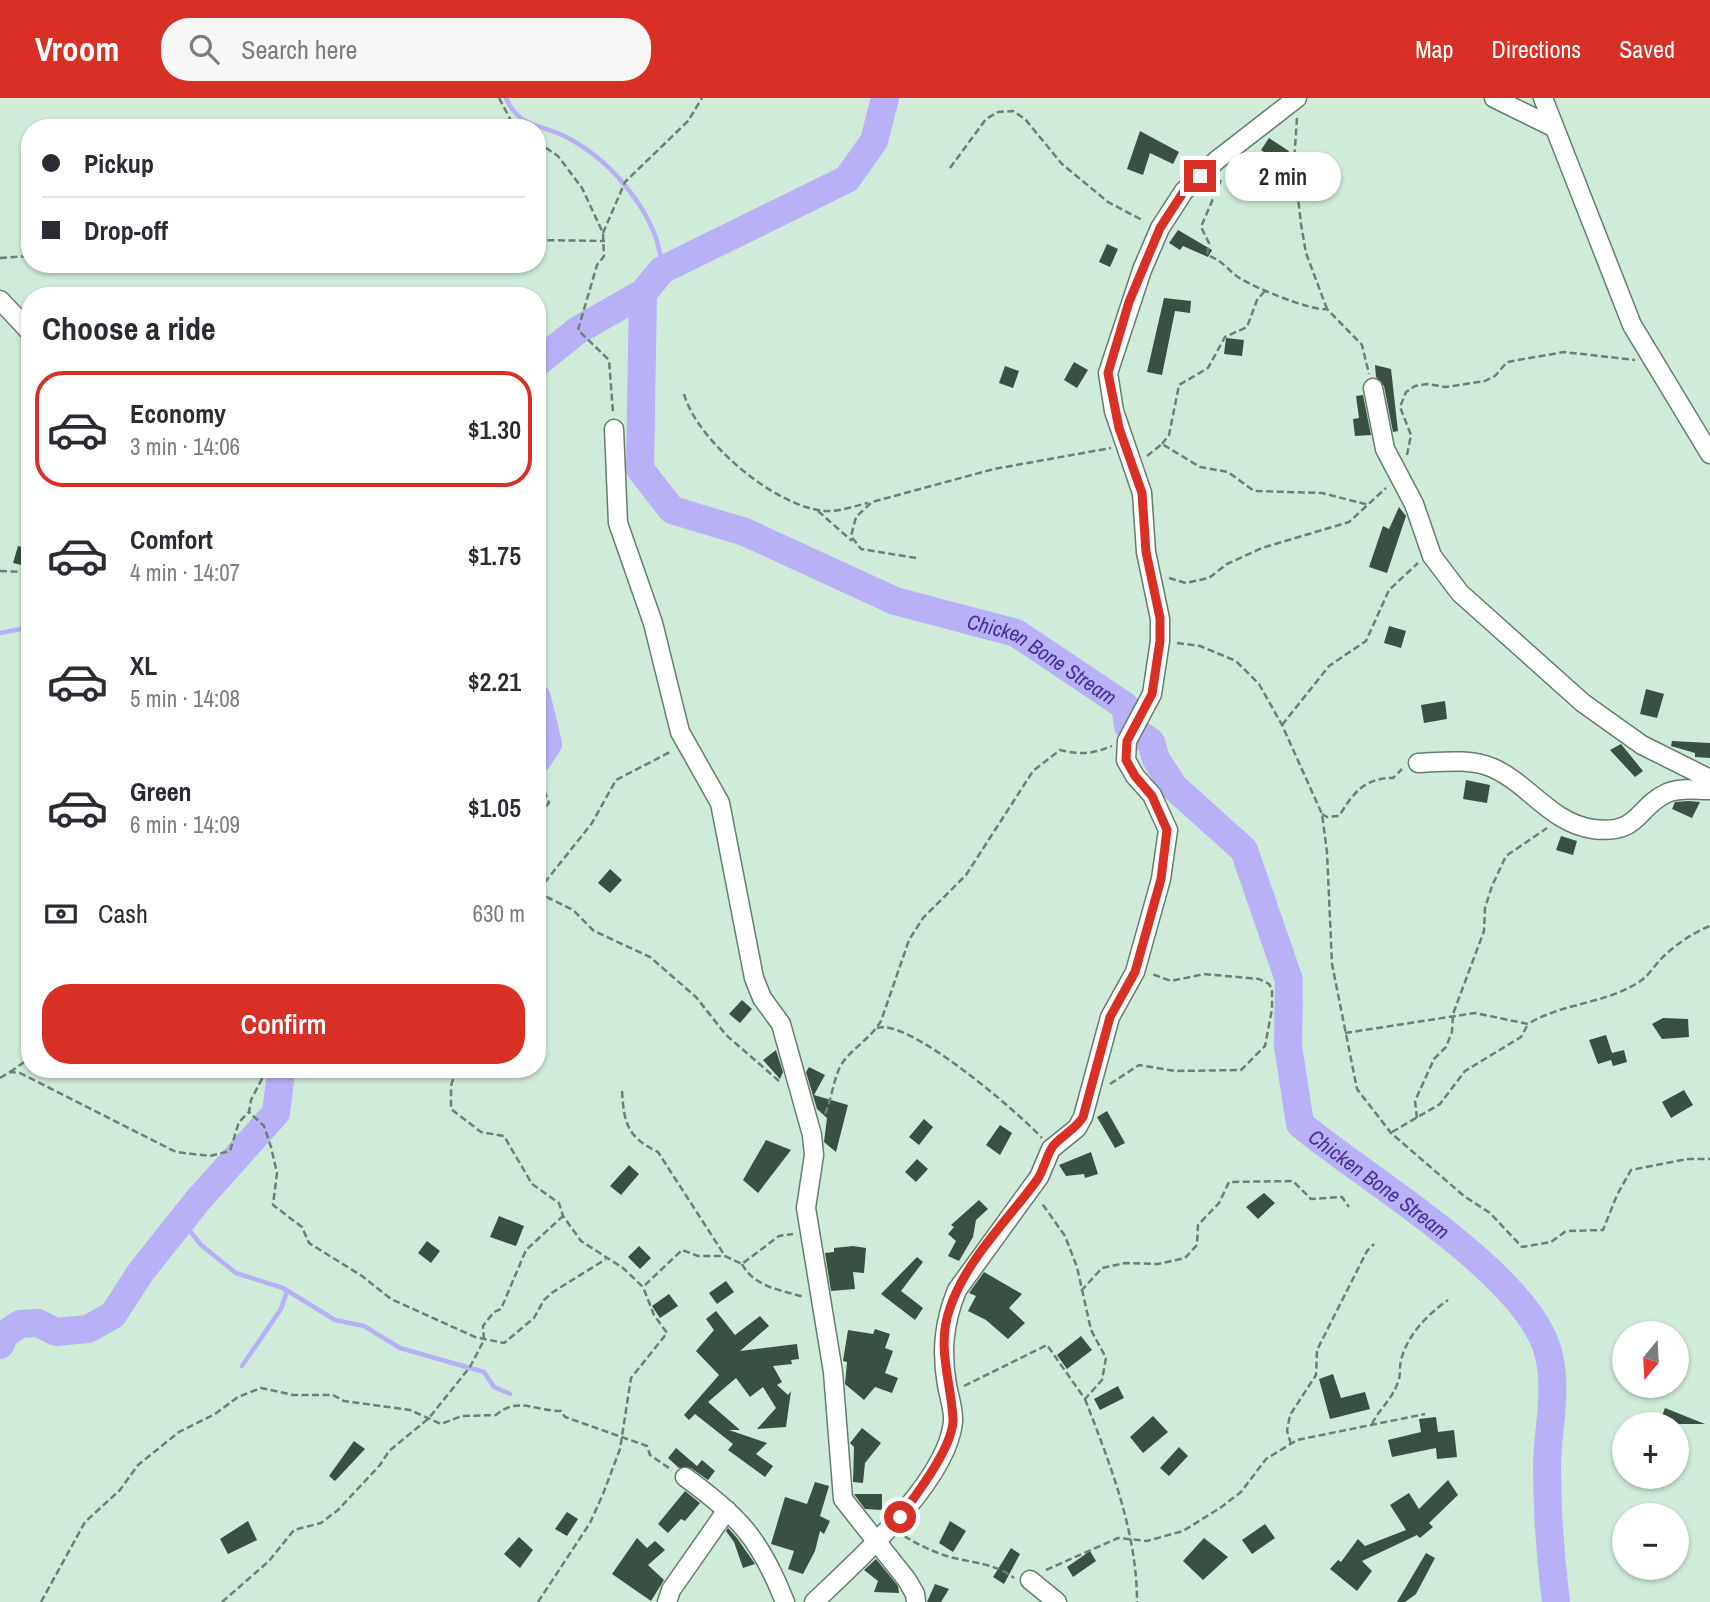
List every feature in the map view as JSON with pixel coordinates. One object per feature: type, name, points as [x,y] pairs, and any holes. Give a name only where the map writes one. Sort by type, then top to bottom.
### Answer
[{"type":"street","points":[[1494,98],[1553,127]]},
{"type":"street","points":[[1543,98],[1626,313],[1710,454]]},
{"type":"street","points":[[814,1602],[883,1535],[932,1472],[953,1422],[945,1374],[944,1328],[957,1290],[1031,1187],[1051,1149],[1077,1128],[1089,1097],[1110,1017],[1135,972],[1161,879],[1167,830],[1152,796],[1129,767],[1128,739],[1148,704],[1160,641],[1160,618],[1152,578],[1142,493],[1124,444],[1108,373],[1129,302],[1160,228],[1184,191],[1217,160],[1292,100]]},
{"type":"street","points":[[0,300],[21,322]]},
{"type":"street","points":[[1373,388],[1385,449],[1414,504],[1432,556],[1460,593],[1583,703],[1642,745],[1710,779]]},
{"type":"street","points":[[614,429],[615,511],[653,624],[685,746],[704,771],[720,803],[754,978],[762,998],[781,1024],[797,1090],[812,1135],[814,1155],[807,1194],[808,1224],[833,1372],[843,1499],[883,1535],[915,1594],[916,1602]]},
{"type":"street","points":[[1418,763],[1473,762],[1490,767],[1506,774],[1560,818],[1592,829],[1624,828],[1670,791],[1710,790]]},
{"type":"street","points":[[685,1477],[727,1510],[752,1535],[764,1552],[785,1602]]},
{"type":"street","points":[[667,1602],[671,1590],[727,1510]]},
{"type":"street","points":[[1030,1580],[1057,1602]]},
{"type":"path","points":[[499,98],[510,119]]},
{"type":"path","points":[[603,233],[625,182],[688,121],[702,98]]},
{"type":"path","points":[[1292,100],[1297,115],[1294,162],[1306,253],[1327,309],[1362,345],[1373,388]]},
{"type":"path","points":[[950,168],[986,119],[998,112],[1013,111],[1025,119],[1062,164],[1108,202],[1160,228]]},
{"type":"path","points":[[546,148],[558,156],[582,188],[605,241],[604,256],[597,265],[578,330],[609,360],[614,429]]},
{"type":"path","points":[[1217,160],[1224,174],[1201,227],[1209,243],[1207,255],[1227,265],[1234,275],[1250,281],[1265,292],[1312,310],[1327,309]]},
{"type":"path","points":[[546,240],[605,241]]},
{"type":"path","points":[[0,258],[21,257]]},
{"type":"path","points":[[1135,468],[1169,435],[1179,385],[1208,368],[1225,337],[1247,327],[1257,300],[1265,292]]},
{"type":"path","points":[[1152,578],[1167,577],[1186,583],[1209,579],[1227,564],[1262,548],[1349,522],[1384,490],[1407,455],[1411,435],[1400,407],[1406,392],[1415,386],[1427,384],[1446,387],[1485,381],[1495,376],[1507,362],[1564,352],[1608,355],[1654,364]]},
{"type":"path","points":[[684,394],[689,412],[727,455],[777,496],[815,509],[836,510],[994,469],[1076,456],[1124,444]]},
{"type":"path","points":[[1162,444],[1200,467],[1228,472],[1254,491],[1322,493],[1369,505]]},
{"type":"path","points":[[853,542],[852,528],[856,517],[872,502]]},
{"type":"path","points":[[815,509],[860,549],[874,554],[916,558]]},
{"type":"path","points":[[1282,725],[1329,666],[1366,642],[1389,590],[1413,566],[1432,556]]},
{"type":"path","points":[[0,571],[21,572]]},
{"type":"path","points":[[1160,641],[1200,646],[1236,661],[1259,684],[1282,725],[1322,814],[1327,852],[1332,964],[1357,1089],[1391,1132],[1464,1196],[1490,1213],[1522,1247],[1551,1242],[1566,1231],[1602,1230],[1631,1170],[1687,1159],[1710,1159]]},
{"type":"path","points":[[812,1135],[833,1097],[840,1065],[877,1028],[909,940],[923,918],[975,862],[1033,771],[1060,750],[1080,755],[1099,753],[1128,739]]},
{"type":"path","points":[[546,881],[592,823],[615,780],[685,746]]},
{"type":"path","points":[[1322,814],[1327,817],[1339,816],[1350,795],[1381,778],[1393,778],[1403,769],[1418,763]]},
{"type":"path","points":[[1417,1118],[1415,1101],[1420,1096],[1434,1059],[1446,1047],[1452,1032],[1453,1014],[1483,931],[1485,908],[1506,856],[1560,818]]},
{"type":"path","points":[[546,896],[584,918],[594,931],[650,957],[696,997],[726,1035],[784,1085],[797,1090]]},
{"type":"path","points":[[546,902],[551,898]]},
{"type":"path","points":[[1391,1132],[1440,1104],[1465,1071],[1521,1037],[1528,1024],[1545,1013],[1592,1002],[1639,982],[1665,955],[1710,926]]},
{"type":"path","points":[[1089,1097],[1139,1065],[1175,1071],[1241,1070],[1265,1045],[1272,1009],[1272,989],[1269,984],[1259,979],[1203,974],[1171,981],[1149,972],[1135,972]]},
{"type":"path","points":[[1345,1033],[1411,1025],[1453,1014],[1475,1013],[1528,1024]]},
{"type":"path","points":[[877,1028],[893,1027],[970,1073],[1051,1149]]},
{"type":"path","points":[[0,1078],[21,1064]]},
{"type":"path","points":[[10,1072],[21,1073]]},
{"type":"path","points":[[30,1078],[108,1115],[176,1152],[210,1156],[230,1151],[239,1122],[249,1112],[251,1100],[262,1078]]},
{"type":"path","points":[[453,1078],[452,1109],[481,1132],[503,1136],[532,1184],[559,1203],[563,1216],[581,1241],[623,1268],[643,1287],[654,1315],[667,1333],[631,1378],[622,1438],[590,1523],[538,1602]]},
{"type":"path","points":[[622,1091],[626,1125],[643,1145],[658,1152],[725,1256]]},
{"type":"path","points":[[249,1112],[264,1126],[273,1154],[276,1179],[272,1203],[302,1227],[309,1243],[362,1276],[391,1299],[484,1340],[504,1343],[509,1340],[534,1318],[544,1300],[606,1259]]},
{"type":"path","points":[[1081,1291],[1102,1268],[1125,1263],[1158,1264],[1185,1258],[1197,1245],[1198,1225],[1220,1203],[1229,1182],[1293,1181],[1311,1199],[1342,1197],[1349,1207]]},
{"type":"path","points":[[1031,1187],[1065,1236],[1077,1267],[1091,1330],[1105,1358],[1102,1380],[1085,1399]]},
{"type":"path","points":[[222,1602],[269,1561],[295,1530],[321,1523],[338,1510],[380,1465],[389,1451],[429,1418],[466,1373],[484,1340],[483,1326],[494,1312],[502,1309],[526,1250],[563,1216]]},
{"type":"path","points":[[742,1264],[779,1236],[795,1233],[808,1224]]},
{"type":"path","points":[[1291,1444],[1287,1424],[1304,1390],[1316,1375],[1317,1350],[1367,1251],[1374,1244]]},
{"type":"path","points":[[643,1287],[682,1250],[698,1256],[725,1256],[742,1264],[746,1272],[763,1286],[806,1297],[820,1296]]},
{"type":"path","points":[[1372,1424],[1385,1408],[1400,1380],[1400,1363],[1412,1335],[1431,1312],[1448,1300]]},
{"type":"path","points":[[945,1374],[954,1385],[962,1387],[1047,1345],[1085,1399],[1116,1480],[1131,1540],[1137,1602]]},
{"type":"path","points":[[41,1602],[85,1522],[120,1490],[138,1465],[179,1432],[215,1414],[227,1403],[261,1388],[293,1395],[333,1395],[344,1401],[410,1410],[441,1424],[463,1416],[486,1417],[515,1404],[561,1411],[565,1417],[648,1446],[650,1455],[685,1477]]},
{"type":"path","points":[[883,1535],[948,1556],[974,1560],[1015,1578],[1030,1580],[1118,1538],[1147,1541],[1177,1533],[1211,1514],[1241,1492],[1266,1460],[1291,1444],[1325,1432],[1425,1414]]},
{"type":"building","points":[[1140,131],[1179,152],[1173,164],[1150,153],[1143,175],[1127,169]]},
{"type":"building","points":[[1269,138],[1289,151],[1281,163],[1261,150]]},
{"type":"building","points":[[1178,230],[1212,250],[1208,257],[1183,246],[1180,250],[1169,243]]},
{"type":"building","points":[[1107,244],[1118,249],[1110,267],[1099,262]]},
{"type":"building","points":[[1164,298],[1191,301],[1190,313],[1175,311],[1162,375],[1147,372]]},
{"type":"building","points":[[1226,338],[1244,340],[1242,356],[1224,354]]},
{"type":"building","points":[[1074,362],[1088,370],[1077,388],[1064,380]]},
{"type":"building","points":[[1375,365],[1391,369],[1398,431],[1393,432],[1384,386],[1376,377]]},
{"type":"building","points":[[1005,366],[1019,371],[1013,388],[999,383]]},
{"type":"building","points":[[1363,395],[1371,435],[1355,436],[1353,419],[1359,418],[1356,396]]},
{"type":"building","points":[[1399,507],[1406,516],[1387,573],[1369,567],[1383,526],[1389,529]]},
{"type":"building","points":[[18,546],[21,547],[21,565],[13,563]]},
{"type":"building","points":[[1389,626],[1406,631],[1401,648],[1384,643]]},
{"type":"building","points":[[1646,689],[1664,694],[1657,718],[1640,714]]},
{"type":"building","points":[[1445,701],[1447,719],[1424,723],[1421,705]]},
{"type":"building","points":[[1672,741],[1710,743],[1710,758],[1695,757],[1695,753],[1671,746]]},
{"type":"building","points":[[1621,744],[1643,771],[1635,777],[1610,750]]},
{"type":"building","points":[[1466,780],[1490,785],[1487,803],[1463,799]]},
{"type":"building","points":[[1675,802],[1700,802],[1692,818],[1672,809]]},
{"type":"building","points":[[1561,836],[1577,841],[1573,855],[1556,850]]},
{"type":"building","points":[[610,869],[622,880],[610,893],[598,883]]},
{"type":"building","points":[[742,1000],[752,1009],[740,1023],[729,1014]]},
{"type":"building","points":[[1663,1018],[1688,1019],[1689,1037],[1662,1039],[1652,1024]]},
{"type":"building","points":[[1606,1035],[1612,1053],[1624,1050],[1627,1062],[1613,1066],[1611,1060],[1598,1064],[1589,1040]]},
{"type":"building","points":[[776,1050],[783,1072],[780,1079],[763,1060]]},
{"type":"building","points":[[809,1067],[825,1075],[814,1095],[848,1105],[836,1152],[824,1142],[827,1118],[817,1109],[806,1072]]},
{"type":"building","points":[[1684,1090],[1693,1105],[1671,1118],[1662,1102]]},
{"type":"building","points":[[1107,1111],[1125,1143],[1115,1148],[1097,1117]]},
{"type":"building","points":[[924,1119],[933,1127],[919,1145],[909,1137]]},
{"type":"building","points":[[1000,1125],[1012,1133],[1000,1155],[986,1145]]},
{"type":"building","points":[[766,1140],[791,1150],[758,1193],[743,1180]]},
{"type":"building","points":[[1091,1152],[1098,1174],[1085,1178],[1084,1174],[1066,1176],[1059,1165]]},
{"type":"building","points":[[917,1159],[928,1169],[916,1182],[905,1172]]},
{"type":"building","points":[[629,1165],[639,1174],[621,1195],[610,1186]]},
{"type":"building","points":[[1264,1193],[1275,1203],[1258,1219],[1246,1207]]},
{"type":"building","points":[[979,1200],[988,1209],[976,1220],[973,1237],[959,1261],[948,1256],[956,1241],[948,1234],[954,1227],[951,1225]]},
{"type":"building","points":[[499,1216],[524,1226],[516,1246],[490,1237]]},
{"type":"building","points":[[427,1241],[440,1251],[431,1263],[418,1253]]},
{"type":"building","points":[[639,1246],[651,1258],[640,1269],[628,1257]]},
{"type":"building","points":[[834,1248],[866,1248],[864,1273],[853,1272],[855,1289],[831,1291],[825,1253],[834,1252]]},
{"type":"building","points":[[917,1257],[923,1262],[901,1291],[923,1308],[915,1320],[881,1294]]},
{"type":"building","points":[[984,1272],[1022,1294],[1009,1308],[1025,1323],[1008,1339],[986,1320],[968,1311],[976,1296],[969,1293]]},
{"type":"building","points":[[726,1281],[734,1292],[717,1304],[709,1293]]},
{"type":"building","points":[[669,1294],[678,1306],[660,1318],[652,1306]]},
{"type":"building","points":[[716,1311],[735,1335],[760,1316],[769,1326],[740,1351],[797,1344],[799,1359],[791,1360],[792,1364],[773,1366],[782,1382],[777,1385],[788,1395],[791,1391],[786,1427],[757,1429],[776,1408],[763,1387],[750,1397],[736,1378],[708,1402],[740,1430],[729,1430],[767,1443],[756,1454],[773,1466],[765,1477],[728,1450],[733,1444],[695,1414],[689,1420],[684,1415],[719,1375],[696,1351],[714,1330],[706,1319]]},
{"type":"building","points":[[875,1329],[890,1334],[885,1348],[893,1351],[885,1373],[898,1378],[892,1393],[875,1387],[864,1400],[845,1384],[847,1362],[843,1361],[848,1330],[873,1334]]},
{"type":"building","points":[[1081,1336],[1092,1350],[1067,1369],[1057,1355]]},
{"type":"building","points":[[1333,1374],[1341,1398],[1365,1392],[1370,1409],[1330,1419],[1319,1379]]},
{"type":"building","points":[[1118,1386],[1124,1398],[1100,1410],[1094,1399]]},
{"type":"building","points":[[1153,1416],[1168,1432],[1143,1453],[1130,1437]]},
{"type":"building","points":[[1436,1417],[1438,1432],[1454,1430],[1457,1457],[1437,1459],[1436,1448],[1392,1457],[1388,1440],[1421,1432],[1419,1419]]},
{"type":"building","points":[[1689,1418],[1705,1424],[1689,1424]]},
{"type":"building","points":[[862,1428],[881,1443],[865,1463],[863,1483],[853,1482],[854,1447],[850,1443]]},
{"type":"building","points":[[354,1441],[365,1449],[335,1481],[329,1476]]},
{"type":"building","points":[[1179,1447],[1188,1456],[1169,1476],[1160,1468]]},
{"type":"building","points":[[676,1448],[697,1466],[702,1460],[715,1471],[708,1480],[691,1468],[679,1468],[668,1458]]},
{"type":"building","points":[[1448,1480],[1458,1495],[1429,1523],[1433,1527],[1420,1538],[1417,1535],[1362,1561],[1372,1571],[1357,1591],[1330,1569],[1338,1560],[1341,1562],[1358,1539],[1365,1546],[1406,1530],[1390,1505],[1409,1493],[1419,1509]]},
{"type":"building","points":[[815,1482],[829,1486],[820,1516],[830,1521],[824,1534],[820,1531],[815,1551],[803,1574],[788,1569],[794,1551],[771,1544],[785,1497],[807,1504]]},
{"type":"building","points":[[685,1491],[700,1503],[685,1521],[681,1519],[668,1533],[658,1524]]},
{"type":"building","points":[[854,1494],[882,1494],[882,1510],[865,1509]]},
{"type":"building","points":[[567,1512],[578,1519],[567,1536],[555,1529]]},
{"type":"building","points":[[248,1521],[257,1540],[228,1554],[220,1539]]},
{"type":"building","points":[[950,1521],[966,1531],[953,1552],[939,1543]]},
{"type":"building","points":[[1265,1524],[1275,1538],[1252,1554],[1242,1540]]},
{"type":"building","points":[[728,1528],[755,1564],[743,1568],[734,1542],[726,1531]]},
{"type":"building","points":[[519,1537],[533,1550],[520,1568],[504,1554]]},
{"type":"building","points":[[637,1538],[647,1548],[655,1541],[665,1550],[648,1565],[664,1580],[651,1601],[612,1574]]},
{"type":"building","points":[[1204,1538],[1228,1557],[1203,1580],[1183,1561]]},
{"type":"building","points":[[1011,1548],[1020,1554],[1004,1584],[993,1577]]},
{"type":"building","points":[[1090,1551],[1096,1561],[1073,1577],[1067,1567]]},
{"type":"building","points":[[1426,1553],[1435,1558],[1416,1594],[1405,1602],[1397,1602]]},
{"type":"building","points":[[876,1559],[898,1586],[899,1593],[874,1592],[878,1581],[864,1570]]},
{"type":"building","points":[[935,1584],[949,1589],[941,1602],[927,1602]]},
{"type":"waterway","points":[[506,98],[511,108],[523,119]]},
{"type":"waterway","name":"Chicken Bone Stream","points":[[885,98],[874,141],[847,179],[662,270],[643,293],[640,469],[672,510],[745,532],[895,601],[1016,633],[1125,706],[1128,726],[1151,742],[1156,759],[1174,787],[1244,850],[1289,980],[1288,1046],[1300,1124],[1477,1259],[1509,1291],[1534,1322],[1548,1352],[1552,1380],[1547,1464],[1548,1498],[1556,1602]]},
{"type":"waterway","points":[[546,129],[570,139],[587,150],[632,194],[653,231],[662,270]]},
{"type":"waterway","points":[[546,356],[578,330],[643,293]]},
{"type":"waterway","points":[[0,633],[21,629]]},
{"type":"waterway","points":[[546,736],[546,747]]},
{"type":"waterway","points":[[0,1345],[5,1334],[20,1324],[38,1323],[56,1332],[88,1329],[113,1315],[140,1273],[198,1200],[276,1113],[280,1078]]},
{"type":"waterway","points":[[182,1221],[201,1245],[236,1273],[283,1288],[335,1320],[364,1326],[400,1348],[484,1372],[494,1387],[510,1394]]},
{"type":"waterway","points":[[242,1366],[281,1309],[287,1291]]},
{"type":"route","points":[[900,1517],[932,1472],[953,1422],[944,1366],[944,1328],[957,1290],[1039,1177],[1051,1149],[1077,1128],[1083,1117],[1110,1017],[1135,972],[1161,879],[1167,830],[1152,796],[1126,760],[1127,741],[1152,694],[1160,641],[1160,618],[1146,552],[1142,493],[1114,411],[1108,373],[1129,302],[1160,228],[1184,191],[1200,176]]}]
